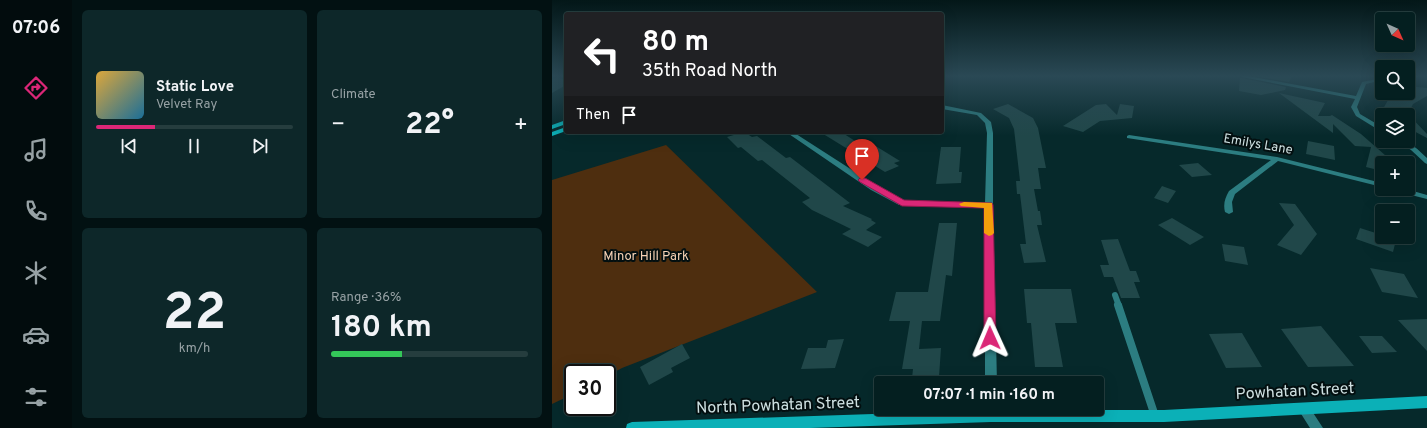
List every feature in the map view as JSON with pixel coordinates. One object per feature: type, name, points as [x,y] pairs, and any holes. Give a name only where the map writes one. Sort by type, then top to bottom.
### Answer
[{"type":"street","points":[[1346,96],[1357,98],[1354,107],[1355,111],[1365,120],[1375,126]]},
{"type":"street","points":[[944,107],[980,114],[988,122],[990,133],[989,205],[991,376]]},
{"type":"street","points":[[552,127],[564,123]]},
{"type":"street","points":[[552,134],[564,130]]},
{"type":"street","points":[[792,134],[874,188],[902,203],[989,205]]},
{"type":"street","name":"Emilys Lane","points":[[1129,137],[1277,159],[1375,183]]},
{"type":"street","points":[[1412,148],[1427,162]]},
{"type":"street","points":[[1229,212],[1228,199],[1232,193],[1277,159]]},
{"type":"street","points":[[1415,194],[1427,197]]},
{"type":"street","name":"Powhatan Street","points":[[1160,416],[1427,402]]},
{"type":"street","points":[[1304,409],[1317,428]]},
{"type":"street","name":"North Powhatan Street","points":[[1104,415],[1160,416]]},
{"type":"street","name":"North Powhatan Street","points":[[632,428],[919,416]]},
{"type":"lane","points":[[1115,295],[1160,416]]},
{"type":"green space","name":"Minor Hill Park","points":[[666,145],[817,292],[616,371],[616,364],[564,364],[564,398],[552,404],[552,180]]},
{"type":"building","points":[[1283,96],[1293,96],[1325,103],[1318,116],[1332,115],[1361,134],[1375,148],[1386,156],[1375,156],[1375,169],[1366,167],[1371,147],[1355,146],[1333,124],[1333,133]]},
{"type":"building","points":[[1415,96],[1427,96],[1413,104],[1411,108],[1384,108],[1388,100],[1415,100]]},
{"type":"building","points":[[1008,104],[1033,118],[1038,128],[1046,168],[1038,168],[1041,189],[1034,189],[1042,225],[1037,225],[1046,262],[1024,263],[1020,244],[1026,244],[1020,194],[1017,194],[1016,181],[1020,181],[1014,129],[1009,118],[993,109]]},
{"type":"building","points":[[1106,104],[1117,115],[1120,104],[1134,106],[1132,118],[1100,121],[1083,132],[1063,126],[1096,105]]},
{"type":"building","points":[[1415,121],[1427,134],[1427,138],[1415,132]]},
{"type":"building","points":[[737,134],[747,134],[752,137],[757,136],[786,158],[790,157],[850,203],[843,206],[872,219],[871,220],[876,223],[866,230],[882,237],[868,247],[842,234],[851,229],[812,210],[802,202],[810,198],[762,160],[758,161],[741,147],[738,148],[727,137]]},
{"type":"building","points":[[823,134],[844,134],[863,146],[874,145],[900,161],[894,163],[899,166],[885,172]]},
{"type":"building","points":[[1308,141],[1334,146],[1335,160],[1306,154]]},
{"type":"building","points":[[941,147],[961,147],[959,172],[962,172],[961,183],[936,184]]},
{"type":"building","points":[[1198,163],[1212,175],[1192,177],[1179,165]]},
{"type":"building","points":[[1162,186],[1176,191],[1168,203],[1154,198]]},
{"type":"building","points":[[1279,203],[1295,204],[1317,234],[1301,255],[1277,245],[1294,225]]},
{"type":"building","points":[[1172,218],[1204,237],[1190,245],[1158,225]]},
{"type":"building","points":[[939,223],[957,223],[952,276],[946,275],[940,321],[922,321],[919,349],[941,348],[939,376],[912,376],[913,369],[902,369],[910,321],[889,321],[896,292],[928,292]]},
{"type":"building","points":[[1360,228],[1375,233],[1375,244],[1395,244],[1393,252],[1356,239]]},
{"type":"building","points":[[1118,239],[1130,271],[1136,271],[1140,282],[1134,282],[1140,298],[1121,298],[1113,277],[1104,277],[1100,265],[1109,265],[1101,240]]},
{"type":"building","points":[[1222,244],[1244,247],[1248,265],[1225,261]]},
{"type":"building","points":[[1370,268],[1404,274],[1418,298],[1382,292]]},
{"type":"building","points":[[1024,289],[1071,289],[1077,323],[1055,323],[1063,367],[1035,367],[1031,323],[1027,323]]},
{"type":"building","points":[[1427,319],[1427,351],[1398,320]]},
{"type":"building","points":[[1321,326],[1354,366],[1308,367],[1281,329]]},
{"type":"building","points":[[1242,333],[1262,367],[1226,368],[1209,334]]},
{"type":"building","points":[[1359,336],[1382,336],[1397,352],[1372,353]]},
{"type":"building","points":[[844,339],[835,368],[801,369],[808,348],[826,348],[828,340]]},
{"type":"building","points":[[682,344],[690,358],[671,368],[673,372],[649,385],[640,367]]},
{"type":"slow traffic","points":[[964,204],[989,205],[989,233]]},
{"type":"route","points":[[862,180],[902,203],[989,205],[990,338]]}]
